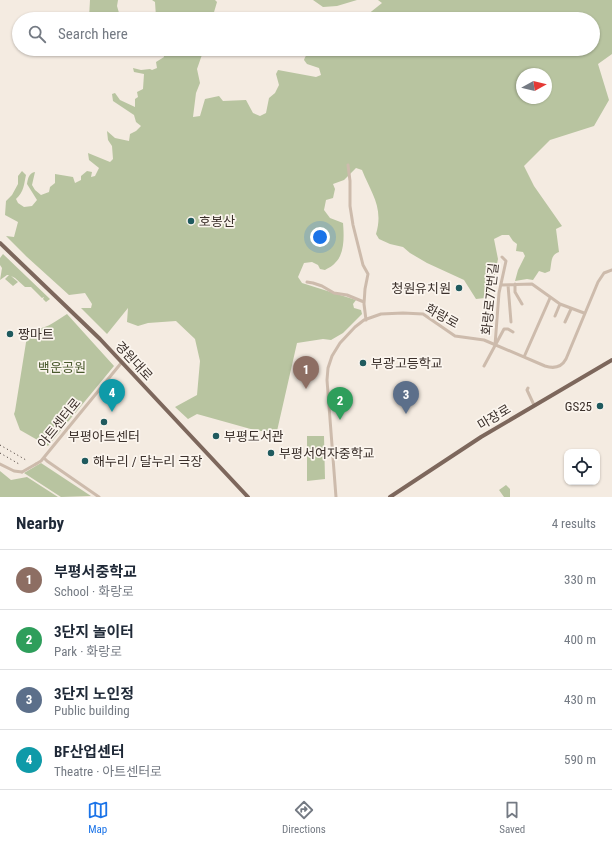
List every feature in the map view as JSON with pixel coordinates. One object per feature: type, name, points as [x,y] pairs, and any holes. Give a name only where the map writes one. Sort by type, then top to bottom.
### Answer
[{"type":"main road","name":"경원대로","points":[[0,243],[100,339],[248,497]]},
{"type":"main road","name":"마장로","points":[[390,497],[481,436],[612,360]]},
{"type":"street","points":[[348,164],[350,206],[353,225],[363,265],[368,274],[364,302],[364,314],[366,320]]},
{"type":"street","name":"화랑로77번길","points":[[495,345],[498,325],[496,314],[506,261],[502,257]]},
{"type":"street","name":"화랑로","points":[[336,497],[327,391],[328,368],[332,356],[340,343],[355,327],[366,320],[382,314],[423,314],[455,336],[484,340],[548,367],[555,368],[561,366],[566,359],[600,278],[604,273],[612,270]]},
{"type":"street","points":[[308,282],[322,286],[334,293],[348,295],[364,302]]},
{"type":"street","points":[[515,284],[515,292],[522,304]]},
{"type":"street","points":[[501,285],[532,284],[560,304],[584,314]]},
{"type":"street","points":[[508,285],[511,322]]},
{"type":"street","points":[[524,357],[550,298]]},
{"type":"street","points":[[555,316],[560,304]]},
{"type":"street","points":[[565,322],[571,308]]},
{"type":"street","points":[[484,366],[504,329],[508,329],[513,332]]},
{"type":"street","name":"아트센터로","points":[[0,464],[14,471],[22,472],[44,458],[122,362]]},
{"type":"street","points":[[528,388],[527,390],[534,405]]},
{"type":"street","points":[[44,458],[99,497]]},
{"type":"green space","points":[[90,0],[118,0],[117,6],[119,12],[89,12]]},
{"type":"green space","points":[[152,0],[215,0],[217,2],[214,12],[156,12],[155,2]]},
{"type":"green space","points":[[313,0],[357,0],[337,6],[323,7]]},
{"type":"green space","points":[[378,0],[612,0],[612,54],[598,64],[609,100],[594,126],[550,140],[524,166],[534,186],[562,226],[556,229],[559,252],[553,257],[550,271],[545,273],[539,271],[533,280],[527,279],[515,281],[518,270],[525,256],[523,252],[516,251],[517,244],[509,235],[502,235],[494,239],[498,259],[492,289],[485,298],[476,299],[464,280],[427,263],[403,247],[390,244],[379,239],[376,234],[378,224],[377,208],[362,170],[356,168],[344,180],[333,184],[335,189],[333,198],[326,200],[324,210],[330,218],[343,223],[344,233],[341,255],[333,265],[325,270],[320,269],[318,265],[312,262],[304,263],[298,277],[302,283],[356,300],[353,304],[354,308],[361,310],[362,314],[343,333],[331,340],[323,339],[297,343],[277,431],[258,431],[197,414],[188,419],[175,407],[197,395],[200,361],[195,339],[176,321],[148,323],[138,326],[127,322],[128,308],[107,334],[81,308],[91,308],[92,304],[85,293],[69,295],[6,236],[14,237],[18,222],[5,215],[6,201],[12,195],[18,184],[18,176],[22,171],[26,175],[24,185],[21,194],[16,199],[18,203],[24,207],[32,206],[37,200],[27,184],[31,173],[35,172],[32,185],[41,195],[49,192],[50,187],[55,183],[55,174],[73,177],[75,183],[81,180],[81,176],[87,171],[92,172],[91,177],[95,176],[99,168],[89,160],[88,153],[110,162],[113,159],[112,146],[108,140],[107,131],[115,138],[129,141],[130,134],[141,126],[136,122],[134,115],[113,101],[112,94],[115,93],[120,100],[135,107],[135,99],[138,97],[137,92],[143,89],[144,74],[134,72],[133,68],[152,70],[157,68],[156,62],[164,56],[202,56],[197,69],[200,83],[196,93],[193,117],[200,116],[205,99],[219,96],[223,101],[246,100],[253,113],[260,116],[266,113],[269,98],[275,93],[279,85],[276,74],[278,70],[316,77],[321,75],[319,68],[307,64],[304,60],[306,56],[600,56],[600,12],[371,12],[382,3]]},
{"type":"green space","points":[[3,254],[50,299],[46,302],[43,299],[44,297],[42,298],[31,287],[25,287],[11,276],[18,282],[13,286],[5,279],[9,275],[0,280],[2,268],[0,265],[0,258]]},
{"type":"green space","name":"백운공원","points":[[67,314],[114,366],[48,446],[20,430],[14,414],[28,330],[44,327]]},
{"type":"green space","points":[[307,436],[324,436],[325,479],[307,481]]},
{"type":"green space","points":[[41,463],[91,496],[61,497],[24,473]]},
{"type":"green space","points":[[0,471],[11,480],[27,477],[58,497],[0,497]]},
{"type":"green space","points":[[506,485],[510,489],[510,497],[504,497],[499,490]]},
{"type":"railway","points":[[0,445],[26,460]]},
{"type":"railway","points":[[0,453],[19,464]]},
{"type":"place","name":"호봉산","points":[[191,221]]},
{"type":"place","name":"청원유치원","points":[[459,288]]},
{"type":"place","name":"짱마트","points":[[10,334]]},
{"type":"place","name":"부광고등학교","points":[[363,363]]},
{"type":"place","name":"부평서중학교","points":[[306,389]]},
{"type":"place","name":"GS25","points":[[600,406]]},
{"type":"place","name":"BF산업센터","points":[[112,412]]},
{"type":"place","name":"3단지 노인정","points":[[406,414]]},
{"type":"place","name":"3단지 놀이터","points":[[340,420]]},
{"type":"place","name":"부평아트센터","points":[[104,422]]},
{"type":"place","name":"부평도서관","points":[[216,436]]},
{"type":"place","name":"부평서여자중학교","points":[[271,453]]},
{"type":"place","name":"해누리 / 달누리 극장","points":[[85,461]]}]
